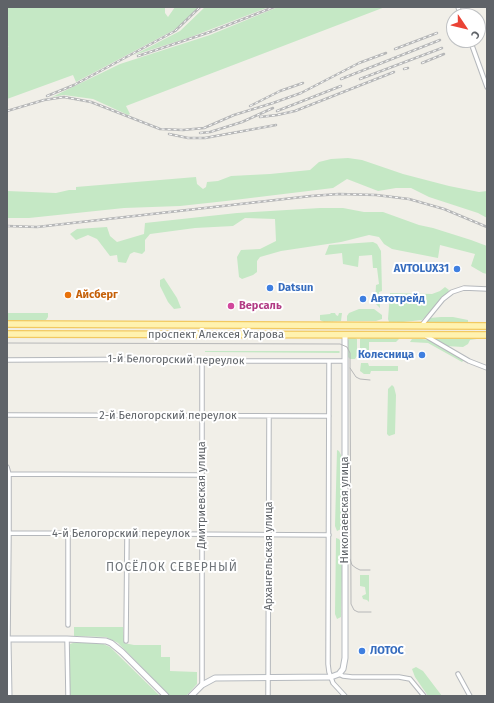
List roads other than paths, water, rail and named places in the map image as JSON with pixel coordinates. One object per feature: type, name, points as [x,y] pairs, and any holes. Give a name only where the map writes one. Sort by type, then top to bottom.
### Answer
[{"type":"main road","name":"проспект Алексея Угарова","points":[[7,324],[487,326]]},
{"type":"main road","points":[[344,325],[345,335]]},
{"type":"main road","name":"проспект Алексея Угарова","points":[[7,334],[487,335]]},
{"type":"main road","name":"Николаевская улица","points":[[339,674],[343,669],[345,658],[345,335]]},
{"type":"main road","points":[[9,696],[8,639],[97,640],[111,643],[166,696]]},
{"type":"main road","points":[[191,696],[210,679],[220,677],[331,677],[339,674]]},
{"type":"street","points":[[473,48],[487,87]]},
{"type":"street","points":[[421,326],[443,299],[452,292],[464,288],[487,289]]},
{"type":"street","points":[[425,335],[469,361],[487,368]]},
{"type":"street","name":"1-й Белогорский переулок","points":[[7,360],[191,359],[202,361],[345,361]]},
{"type":"street","name":"Дмитриевская улица","points":[[202,361],[202,685]]},
{"type":"street","name":"Николаевская улица","points":[[329,361],[328,664],[333,683],[344,696]]},
{"type":"street","name":"2-й Белогорский переулок","points":[[7,415],[329,416]]},
{"type":"street","name":"Архангельская улица","points":[[268,696],[269,416]]},
{"type":"street","points":[[7,467],[9,474],[8,639]]},
{"type":"street","points":[[9,474],[202,475]]},
{"type":"street","name":"4-й Белогорский переулок","points":[[9,533],[329,535]]},
{"type":"street","points":[[68,533],[68,625]]},
{"type":"street","points":[[126,641],[127,534]]},
{"type":"street","points":[[67,639],[68,696]]},
{"type":"street","points":[[339,674],[352,677],[399,677],[410,679],[424,696]]},
{"type":"street","points":[[458,674],[470,696]]},
{"type":"tram line","points":[[7,343],[340,344],[347,347],[350,353],[351,604],[354,610],[358,612],[371,612]]},
{"type":"tram line","points":[[350,368],[356,377],[370,380]]},
{"type":"tram line","points":[[350,559],[352,565],[356,568],[360,570],[370,570]]},
{"type":"railway","points":[[47,96],[74,85],[175,31],[200,7]]},
{"type":"railway","points":[[138,56],[210,32],[274,7]]},
{"type":"railway","points":[[395,49],[437,33]]},
{"type":"railway","points":[[341,79],[440,40]]},
{"type":"railway","points":[[360,79],[442,48]]},
{"type":"railway","points":[[7,111],[44,100],[64,97],[91,102],[160,129],[183,130],[204,128],[234,115],[301,93],[359,63],[386,53]]},
{"type":"railway","points":[[422,63],[444,54]]},
{"type":"railway","points":[[404,69],[408,68]]},
{"type":"railway","points":[[260,117],[295,111],[394,72]]},
{"type":"railway","points":[[250,106],[280,91],[303,83]]},
{"type":"railway","points":[[277,111],[341,86]]},
{"type":"railway","points":[[200,133],[210,132],[242,122],[273,108]]},
{"type":"railway","points":[[169,134],[188,138],[205,138],[276,125]]},
{"type":"railway","points":[[7,226],[37,227],[339,194],[376,195],[409,199],[444,209],[487,227]]},
{"type":"place","name":"AVTOLUX31","points":[[457,269]]},
{"type":"place","name":"Datsun","points":[[270,288]]},
{"type":"place","name":"Айсберг","points":[[68,295]]},
{"type":"place","name":"Автотрейд","points":[[363,299]]},
{"type":"place","name":"Версаль","points":[[231,306]]},
{"type":"place","name":"Колесница","points":[[422,355]]},
{"type":"place","name":"ЛОТОС","points":[[362,651]]},
{"type":"district","name":"ПОСЁЛОК СЕВЕРНЫЙ","points":[[172,568]]}]
